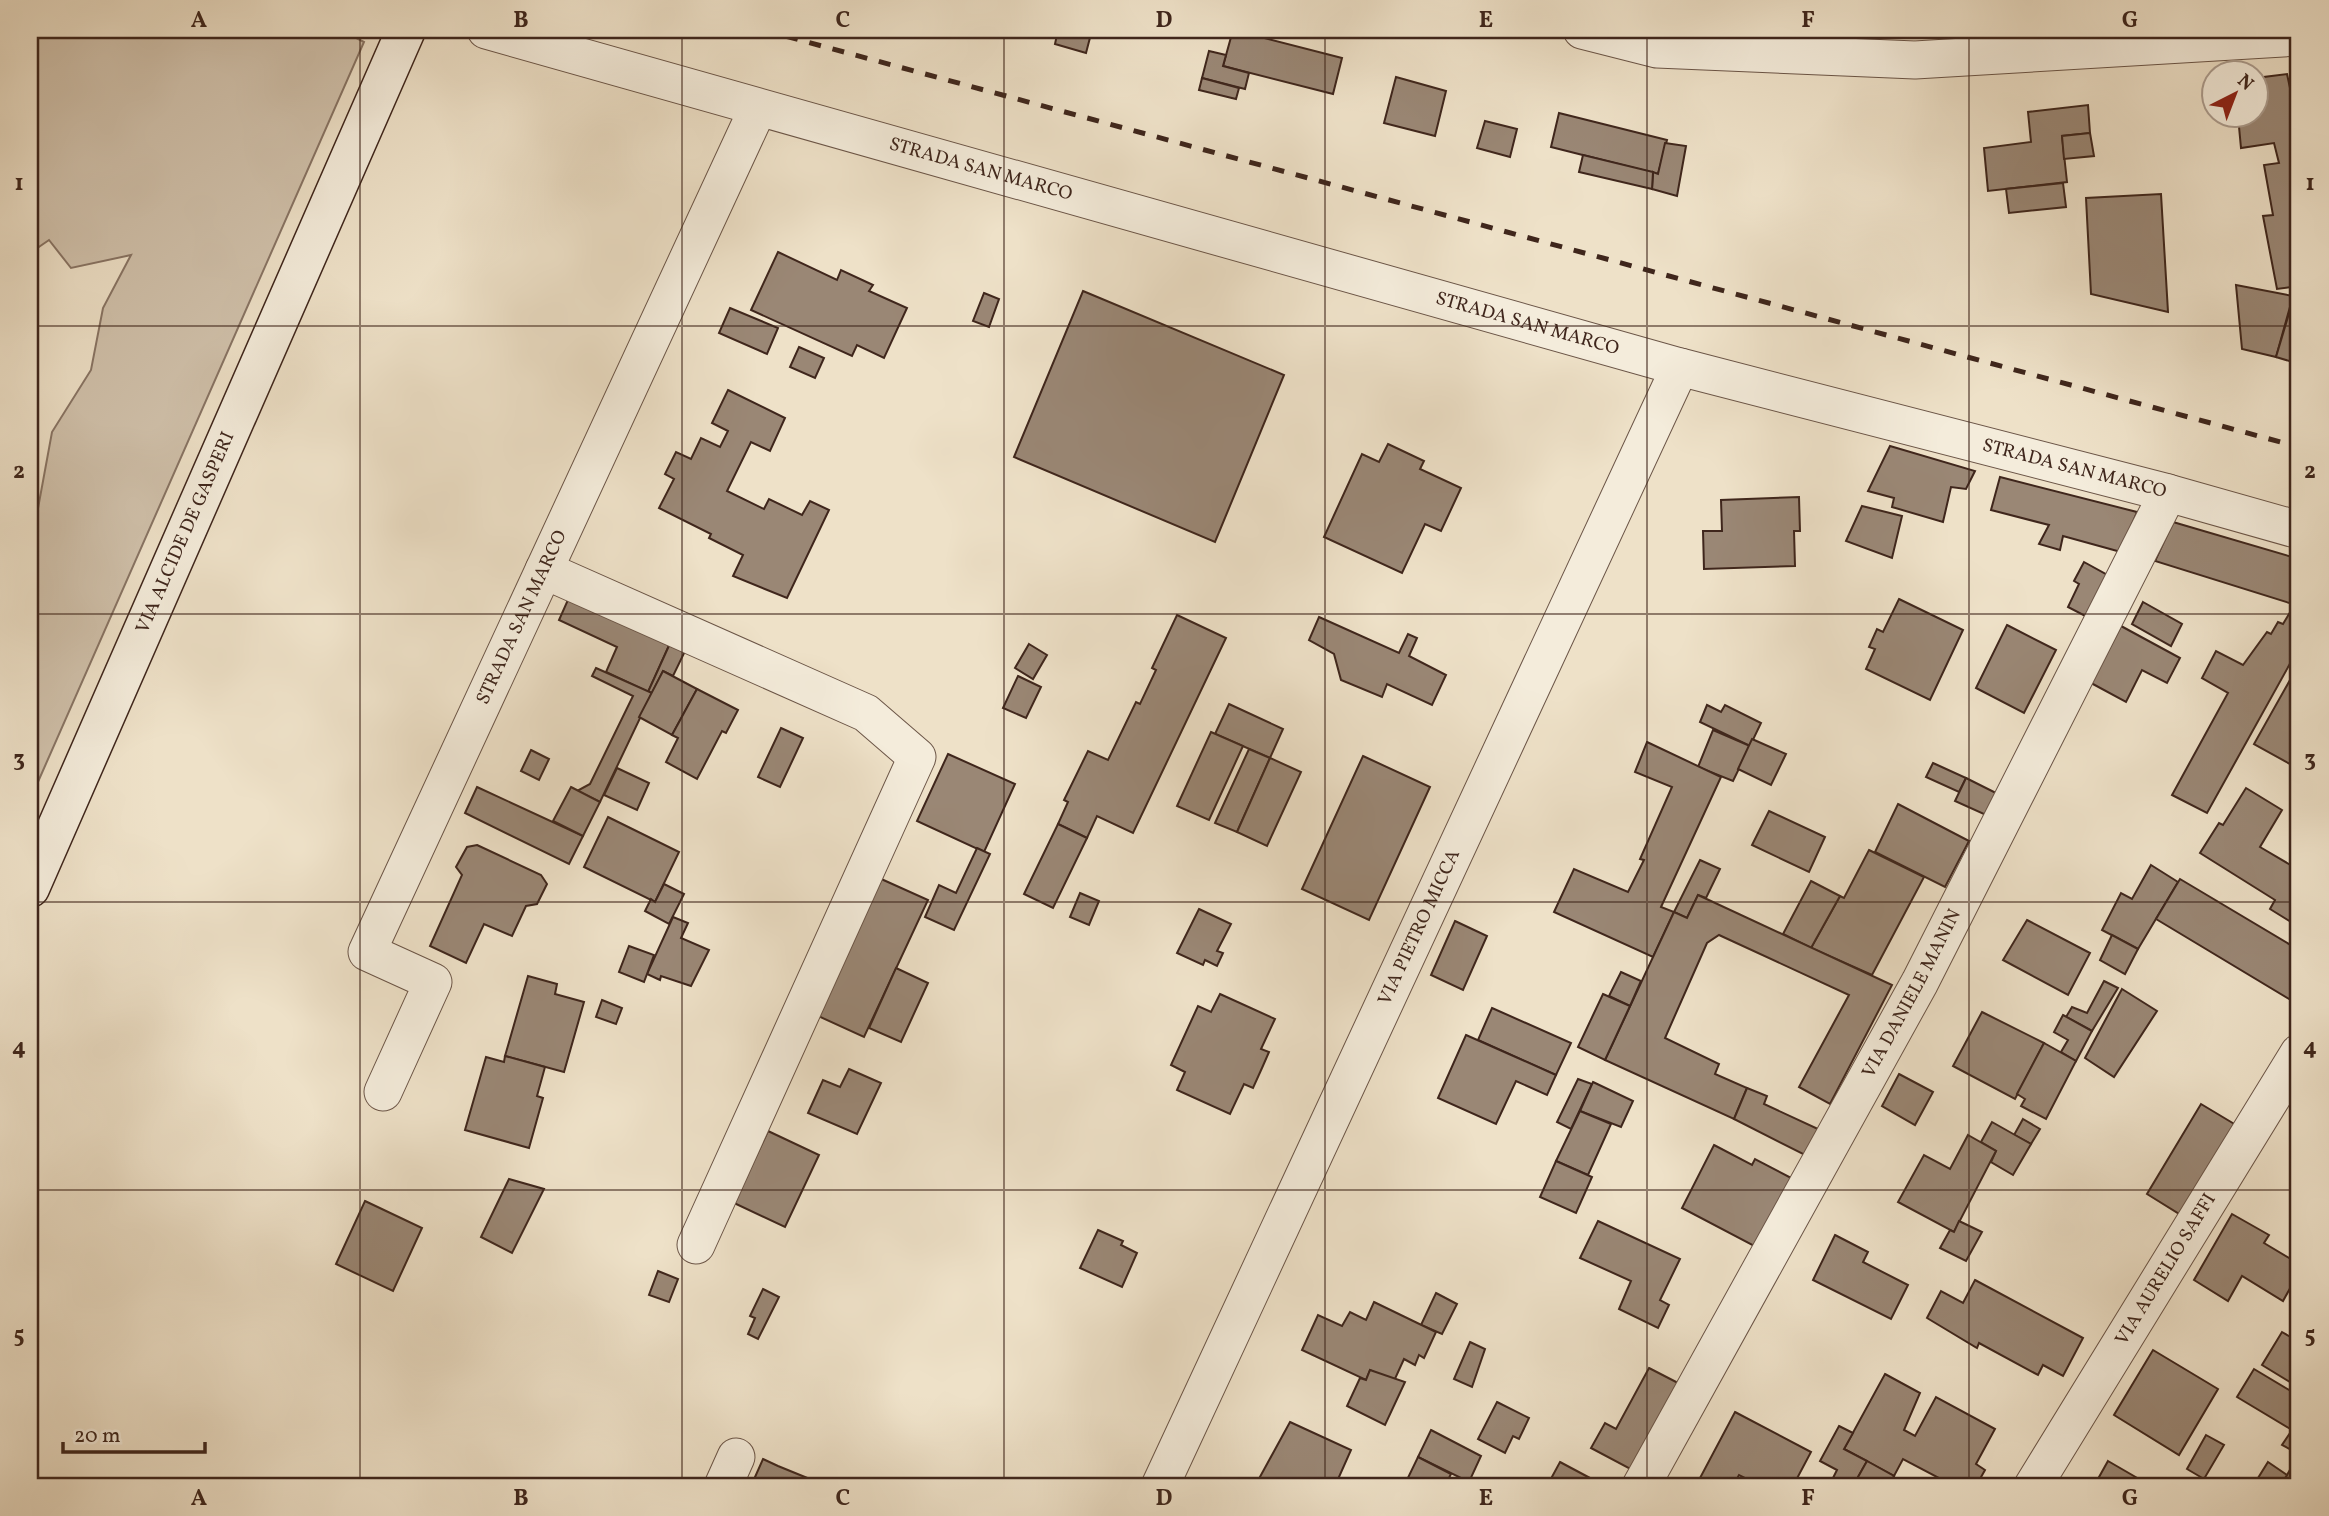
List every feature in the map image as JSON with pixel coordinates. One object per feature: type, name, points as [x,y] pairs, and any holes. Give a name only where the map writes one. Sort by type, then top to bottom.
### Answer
[{"type":"main road","name":"VIA ALCIDE DE GASPERI","points":[[30,888],[406,30]]},
{"type":"street","name":"STRADA SAN MARCO","points":[[486,30],[1680,368],[2168,492],[2299,530]]},
{"type":"street","points":[[1582,30],[1657,49],[1915,61],[2299,37]]},
{"type":"street","name":"STRADA SAN MARCO","points":[[383,1092],[433,982],[367,952],[758,108]]},
{"type":"street","name":"VIA PIETRO MICCA","points":[[1160,1486],[1680,368]]},
{"type":"street","name":"VIA DANIELE MANIN","points":[[1641,1486],[1920,982],[2168,492]]},
{"type":"street","points":[[544,570],[866,713],[917,757],[696,1245]]},
{"type":"street","name":"VIA AURELIO SAFFI","points":[[2033,1486],[2299,1053]]},
{"type":"shaded area","points":[[30,30],[341,30],[364,42],[30,800],[30,552],[52,432],[91,370],[103,308],[131,255],[71,268],[49,240],[30,253]]},
{"type":"building","points":[[1058,30],[1092,30],[1086,53],[1055,44]]},
{"type":"building","points":[[1233,30],[1342,58],[1333,94],[1223,66]]},
{"type":"building","points":[[1209,51],[1226,55],[1223,66],[1249,73],[1245,89],[1202,78]]},
{"type":"building","points":[[2287,74],[2299,130],[2299,286],[2277,289],[2263,216],[2273,215],[2264,165],[2279,163],[2274,143],[2241,148],[2239,130],[2270,130],[2270,76]]},
{"type":"building","points":[[1396,77],[1446,91],[1435,136],[1384,123]]},
{"type":"building","points":[[1202,78],[1239,88],[1236,99],[1199,90]]},
{"type":"building","points":[[2088,105],[2090,133],[2062,136],[2067,182],[1988,191],[1984,148],[2031,142],[2028,112]]},
{"type":"building","points":[[1559,113],[1667,140],[1658,174],[1551,147]]},
{"type":"building","points":[[1485,121],[1517,129],[1510,157],[1477,148]]},
{"type":"building","points":[[2090,133],[2094,156],[2064,159],[2062,136]]},
{"type":"building","points":[[1665,143],[1686,146],[1677,196],[1652,189],[1653,172],[1658,174]]},
{"type":"building","points":[[1583,155],[1653,172],[1652,189],[1579,172]]},
{"type":"building","points":[[2063,183],[2066,207],[2009,213],[2006,189]]},
{"type":"building","points":[[2161,194],[2168,312],[2091,294],[2086,198]]},
{"type":"building","points":[[778,252],[837,280],[841,270],[873,285],[869,291],[907,308],[884,358],[857,345],[852,356],[751,310]]},
{"type":"building","points":[[2236,285],[2293,296],[2276,357],[2242,349]]},
{"type":"building","points":[[1083,291],[1284,375],[1215,542],[1014,457]]},
{"type":"building","points":[[984,293],[999,299],[989,327],[973,321]]},
{"type":"building","points":[[2293,300],[2299,302],[2299,364],[2276,357]]},
{"type":"building","points":[[730,308],[778,328],[767,354],[719,333]]},
{"type":"building","points":[[799,347],[824,358],[815,378],[790,367]]},
{"type":"building","points":[[728,390],[785,418],[770,451],[751,442],[727,491],[764,509],[769,499],[802,515],[810,501],[829,510],[787,598],[733,576],[743,555],[709,538],[711,534],[659,508],[674,479],[665,474],[676,452],[691,459],[701,438],[720,447],[728,431],[712,423]]},
{"type":"building","points":[[1388,444],[1424,461],[1420,469],[1461,488],[1441,531],[1425,524],[1402,573],[1324,537],[1362,454],[1379,462]]},
{"type":"building","points":[[1890,446],[1975,471],[1966,489],[1951,487],[1943,522],[1892,507],[1894,498],[1868,491]]},
{"type":"building","points":[[2000,477],[2137,512],[2121,552],[2063,536],[2060,550],[2039,544],[2049,525],[1991,510]]},
{"type":"building","points":[[1799,497],[1800,531],[1794,531],[1795,566],[1704,569],[1703,531],[1722,531],[1721,500]]},
{"type":"building","points":[[1862,506],[1902,516],[1892,558],[1846,541]]},
{"type":"building","points":[[2173,522],[2299,559],[2299,606],[2155,561]]},
{"type":"building","points":[[2084,562],[2111,577],[2089,618],[2068,607],[2079,584],[2074,581]]},
{"type":"building","points":[[571,593],[672,639],[648,692],[606,672],[617,647],[559,620]]},
{"type":"building","points":[[1899,599],[1963,630],[1930,700],[1866,669],[1875,649],[1869,647],[1877,629],[1883,632]]},
{"type":"building","points":[[2143,602],[2182,624],[2171,646],[2132,624]]},
{"type":"building","points":[[2295,604],[2299,606],[2299,665],[2292,660],[2207,813],[2172,795],[2228,693],[2202,678],[2216,651],[2243,665],[2267,632],[2271,634],[2278,622],[2283,624]]},
{"type":"building","points":[[1177,615],[1226,638],[1133,833],[1097,816],[1087,838],[1058,824],[1068,802],[1064,800],[1088,751],[1108,760],[1136,702],[1140,704],[1156,670],[1152,668]]},
{"type":"building","points":[[1319,617],[1399,653],[1408,634],[1417,638],[1409,656],[1446,675],[1432,705],[1387,684],[1382,697],[1341,680],[1334,654],[1309,640]]},
{"type":"building","points":[[2007,625],[2056,650],[2024,713],[1976,688]]},
{"type":"building","points":[[2121,626],[2180,658],[2167,683],[2142,670],[2126,702],[2091,683]]},
{"type":"building","points":[[672,639],[687,647],[673,676],[663,671],[652,693],[648,692]]},
{"type":"building","points":[[1029,644],[1047,655],[1033,679],[1015,668]]},
{"type":"building","points":[[2299,664],[2299,769],[2254,744]]},
{"type":"building","points":[[596,668],[652,693],[600,802],[577,791],[590,784],[633,696],[592,676]]},
{"type":"building","points":[[663,671],[697,689],[672,735],[639,717]]},
{"type":"building","points":[[1018,676],[1041,687],[1026,718],[1003,708]]},
{"type":"building","points":[[697,689],[738,710],[726,733],[722,731],[697,779],[666,762],[678,738],[672,735]]},
{"type":"building","points":[[1229,704],[1283,729],[1270,758],[1215,734]]},
{"type":"building","points":[[1707,705],[1721,712],[1725,705],[1761,723],[1750,746],[1700,722]]},
{"type":"building","points":[[781,728],[803,738],[780,787],[758,777]]},
{"type":"building","points":[[1713,730],[1750,746],[1733,781],[1698,767]]},
{"type":"building","points":[[1211,732],[1243,746],[1209,820],[1177,806]]},
{"type":"building","points":[[1752,739],[1786,754],[1771,785],[1738,769]]},
{"type":"building","points":[[1647,742],[1721,777],[1661,907],[1674,912],[1653,957],[1554,912],[1574,869],[1628,892],[1644,860],[1640,859],[1672,787],[1635,772]]},
{"type":"building","points":[[1249,749],[1270,758],[1237,832],[1215,823]]},
{"type":"building","points":[[531,750],[549,759],[539,780],[521,771]]},
{"type":"building","points":[[948,754],[1015,784],[984,852],[917,821]]},
{"type":"building","points":[[1363,756],[1430,787],[1369,920],[1302,889]]},
{"type":"building","points":[[1270,758],[1301,772],[1267,846],[1237,832]]},
{"type":"building","points":[[1933,763],[1966,778],[1959,792],[1926,777]]},
{"type":"building","points":[[617,768],[649,783],[637,810],[604,795]]},
{"type":"building","points":[[1966,778],[1996,793],[1986,815],[1955,801]]},
{"type":"building","points":[[477,787],[583,836],[569,864],[465,813]]},
{"type":"building","points":[[571,787],[600,802],[583,836],[553,821]]},
{"type":"building","points":[[2246,788],[2282,810],[2260,847],[2299,870],[2299,927],[2270,909],[2275,900],[2200,853],[2219,823],[2223,825]]},
{"type":"building","points":[[1898,804],[1969,841],[1945,887],[1875,852]]},
{"type":"building","points":[[1769,811],[1825,837],[1809,872],[1752,845]]},
{"type":"building","points":[[608,817],[679,852],[655,902],[584,867]]},
{"type":"building","points":[[1058,824],[1087,838],[1053,908],[1024,894]]},
{"type":"building","points":[[477,845],[541,875],[547,884],[537,904],[526,906],[512,936],[484,924],[466,963],[430,946],[462,875],[456,867],[467,847]]},
{"type":"building","points":[[977,848],[990,854],[954,930],[925,917],[939,885],[956,893]]},
{"type":"building","points":[[1869,850],[1924,877],[1872,975],[1811,948],[1840,896],[1844,898]]},
{"type":"building","points":[[1700,860],[1720,869],[1706,898],[1698,895],[1687,918],[1674,912]]},
{"type":"building","points":[[2151,865],[2178,882],[2138,949],[2102,930],[2121,893],[2132,899]]},
{"type":"building","points":[[879,878],[928,900],[864,1037],[816,1015]]},
{"type":"building","points":[[2180,879],[2299,950],[2299,1005],[2156,919]]},
{"type":"building","points":[[1811,881],[1840,896],[1811,948],[1783,934]]},
{"type":"building","points":[[664,884],[684,894],[669,924],[645,911],[651,899],[655,902]]},
{"type":"building","points":[[1080,893],[1099,901],[1089,925],[1070,917]]},
{"type":"building","points":[[1698,895],[1892,985],[1830,1104],[1799,1087],[1849,995],[1719,935],[1707,943],[1665,1038],[1719,1064],[1715,1074],[1747,1088],[1734,1119],[1605,1060],[1674,912],[1687,918]]},
{"type":"building","points":[[1199,909],[1231,924],[1217,951],[1223,953],[1217,966],[1205,960],[1203,965],[1177,953]]},
{"type":"building","points":[[673,917],[688,923],[681,938],[709,950],[691,986],[661,976],[660,980],[647,974]]},
{"type":"building","points":[[2027,920],[2090,953],[2068,995],[2003,960]]},
{"type":"building","points":[[1455,921],[1487,936],[1463,990],[1431,975]]},
{"type":"building","points":[[2112,935],[2138,949],[2125,974],[2100,960]]},
{"type":"building","points":[[629,946],[654,955],[644,982],[619,972]]},
{"type":"building","points":[[896,968],[928,983],[901,1042],[869,1028]]},
{"type":"building","points":[[1621,972],[1641,981],[1630,1006],[1609,996]]},
{"type":"building","points":[[528,976],[557,984],[555,994],[584,1002],[564,1072],[505,1056]]},
{"type":"building","points":[[2104,981],[2118,988],[2092,1031],[2066,1017],[2072,1007],[2087,1013]]},
{"type":"building","points":[[2122,989],[2157,1011],[2114,1077],[2085,1058]]},
{"type":"building","points":[[1220,994],[1275,1019],[1261,1049],[1269,1052],[1253,1088],[1244,1084],[1230,1114],[1177,1090],[1185,1072],[1171,1065],[1198,1006],[1211,1012]]},
{"type":"building","points":[[1603,994],[1630,1006],[1605,1060],[1578,1047]]},
{"type":"building","points":[[602,1000],[622,1008],[616,1024],[596,1017]]},
{"type":"building","points":[[1492,1008],[1571,1043],[1556,1075],[1478,1040]]},
{"type":"building","points":[[1982,1012],[2044,1043],[2015,1099],[1953,1066]]},
{"type":"building","points":[[2063,1015],[2092,1031],[2076,1061],[2061,1052],[2068,1040],[2054,1032]]},
{"type":"building","points":[[1466,1035],[1556,1075],[1547,1095],[1516,1081],[1496,1124],[1438,1098]]},
{"type":"building","points":[[2044,1043],[2076,1061],[2046,1119],[2021,1106],[2025,1099],[2017,1094]]},
{"type":"building","points":[[505,1056],[545,1067],[537,1096],[543,1098],[529,1148],[465,1130],[486,1057],[504,1062]]},
{"type":"building","points":[[849,1069],[881,1083],[857,1134],[808,1113],[823,1080],[840,1087]]},
{"type":"building","points":[[1899,1074],[1933,1092],[1915,1125],[1882,1106]]},
{"type":"building","points":[[1578,1079],[1592,1084],[1571,1129],[1557,1122]]},
{"type":"building","points":[[1593,1082],[1633,1101],[1621,1127],[1580,1111]]},
{"type":"building","points":[[1747,1088],[1767,1096],[1764,1104],[1818,1129],[1805,1155],[1734,1119]]},
{"type":"building","points":[[2201,1104],[2236,1125],[2181,1215],[2147,1194]]},
{"type":"building","points":[[1580,1111],[1611,1124],[1588,1175],[1556,1161]]},
{"type":"building","points":[[2023,1119],[2040,1129],[2031,1144],[2014,1135]]},
{"type":"building","points":[[1992,1122],[2031,1144],[2013,1175],[1991,1162],[1996,1151],[1981,1142]]},
{"type":"building","points":[[768,1131],[819,1155],[785,1227],[734,1203]]},
{"type":"building","points":[[1968,1135],[1996,1151],[1954,1232],[1898,1202],[1924,1155],[1950,1169]]},
{"type":"building","points":[[1714,1145],[1752,1165],[1755,1159],[1795,1180],[1758,1248],[1682,1208]]},
{"type":"building","points":[[1556,1161],[1592,1177],[1576,1213],[1540,1197]]},
{"type":"building","points":[[509,1179],[544,1189],[512,1253],[481,1237]]},
{"type":"building","points":[[365,1201],[422,1228],[393,1291],[336,1264]]},
{"type":"building","points":[[2232,1214],[2269,1235],[2264,1243],[2299,1264],[2299,1272],[2283,1301],[2242,1276],[2228,1301],[2194,1280]]},
{"type":"building","points":[[1598,1221],[1680,1259],[1660,1300],[1669,1305],[1658,1328],[1619,1309],[1631,1281],[1580,1258]]},
{"type":"building","points":[[1959,1221],[1982,1232],[1966,1261],[1940,1248],[1950,1230],[1954,1232]]},
{"type":"building","points":[[1098,1230],[1123,1241],[1121,1245],[1137,1253],[1122,1287],[1080,1268]]},
{"type":"building","points":[[1835,1235],[1868,1252],[1863,1262],[1908,1285],[1891,1319],[1813,1280]]},
{"type":"building","points":[[658,1271],[678,1279],[669,1302],[649,1295]]},
{"type":"building","points":[[1975,1280],[2083,1338],[2063,1376],[2043,1365],[2038,1375],[1979,1343],[1977,1348],[1927,1318],[1941,1291],[1963,1303]]},
{"type":"building","points":[[763,1289],[779,1297],[758,1339],[748,1334],[755,1318],[750,1316]]},
{"type":"building","points":[[1436,1293],[1457,1304],[1442,1334],[1421,1325]]},
{"type":"building","points":[[1374,1302],[1436,1332],[1424,1358],[1419,1355],[1415,1365],[1404,1359],[1394,1381],[1370,1370],[1366,1380],[1302,1350],[1318,1315],[1342,1326],[1350,1312],[1366,1320]]},
{"type":"building","points":[[2282,1332],[2299,1342],[2298,1387],[2262,1365]]},
{"type":"building","points":[[1470,1342],[1485,1349],[1472,1387],[1454,1379]]},
{"type":"building","points":[[2153,1350],[2218,1389],[2179,1455],[2114,1415]]},
{"type":"building","points":[[1649,1368],[1682,1385],[1636,1472],[1591,1448],[1605,1423],[1616,1429]]},
{"type":"building","points":[[2254,1369],[2299,1396],[2299,1454],[2282,1445],[2292,1430],[2237,1397]]},
{"type":"building","points":[[1370,1370],[1405,1382],[1385,1425],[1347,1406],[1360,1378],[1366,1380]]},
{"type":"building","points":[[1885,1374],[1920,1393],[1904,1430],[1915,1436],[1936,1397],[1995,1429],[1976,1464],[1985,1470],[1976,1486],[1954,1486],[1903,1459],[1894,1476],[1844,1449]]},
{"type":"building","points":[[1497,1402],[1529,1418],[1519,1439],[1513,1436],[1505,1453],[1478,1439]]},
{"type":"building","points":[[1735,1412],[1811,1452],[1793,1486],[1761,1486],[1739,1475],[1733,1486],[1717,1486],[1700,1478]]},
{"type":"building","points":[[1290,1422],[1351,1450],[1335,1486],[1255,1486]]},
{"type":"building","points":[[1839,1426],[1853,1433],[1844,1449],[1867,1461],[1853,1486],[1829,1486],[1837,1470],[1820,1461]]},
{"type":"building","points":[[1431,1430],[1481,1456],[1469,1482],[1418,1457]]},
{"type":"building","points":[[2206,1435],[2224,1445],[2204,1479],[2187,1469]]},
{"type":"building","points":[[2299,1454],[2299,1486],[2280,1486],[2287,1475]]},
{"type":"building","points":[[1418,1457],[1451,1474],[1445,1486],[1404,1486]]},
{"type":"building","points":[[763,1459],[778,1466],[827,1486],[751,1486]]},
{"type":"building","points":[[1867,1461],[1894,1476],[1891,1480],[1896,1483],[1894,1486],[1853,1486]]},
{"type":"building","points":[[2108,1461],[2151,1486],[2094,1486]]},
{"type":"building","points":[[1560,1462],[1605,1486],[1547,1486]]},
{"type":"building","points":[[2268,1462],[2287,1475],[2280,1486],[2253,1486]]},
{"type":"railway","points":[[763,30],[2299,447]]}]
